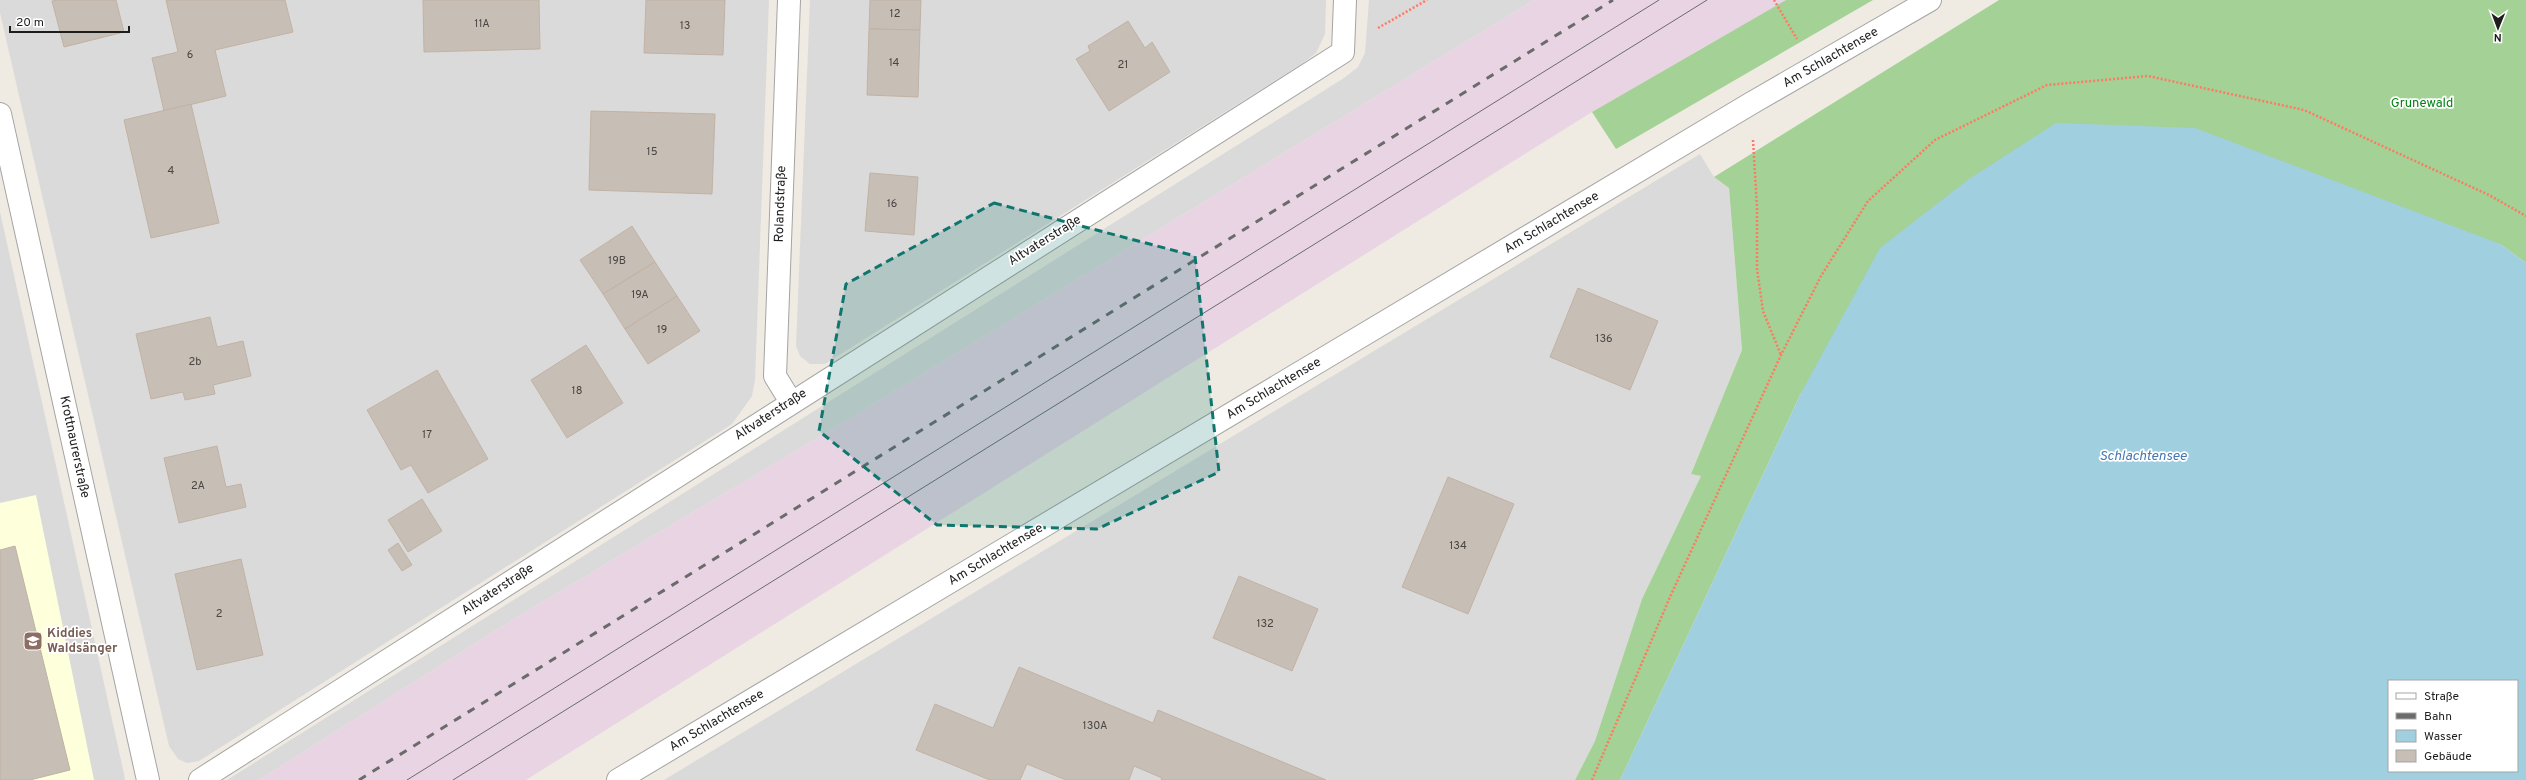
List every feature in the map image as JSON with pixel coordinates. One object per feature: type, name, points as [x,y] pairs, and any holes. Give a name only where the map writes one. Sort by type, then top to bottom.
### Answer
[{"type":"street","name":"Rolandstraße","points":[[789,0],[775,376],[791,402]]},
{"type":"street","name":"Altvaterstraße","points":[[200,780],[791,402],[1343,52],[1345,0]]},
{"type":"street","name":"Am Schlachtensee","points":[[618,780],[1750,104],[1930,0]]},
{"type":"street","name":"Krottnaurerstraße","points":[[0,114],[3,141],[148,780]]},
{"type":"path","points":[[1378,28],[1427,0]]},
{"type":"path","points":[[1774,0],[1814,68]]},
{"type":"path","points":[[1592,780],[1670,597],[1781,355],[1821,276],[1868,201],[1886,182],[1935,140],[2047,84],[2148,76],[2304,110],[2489,195],[2526,216]]},
{"type":"path","points":[[1750,104],[1758,207],[1757,269],[1763,311],[1781,355]]},
{"type":"highlighted area","points":[[994,203],[1195,256],[1219,472],[1097,529],[937,525],[819,431],[846,284]]},
{"type":"shaded area","points":[[0,0],[769,0],[755,380],[752,396],[732,424],[199,761],[187,763],[178,759],[169,746],[0,13]]},
{"type":"shaded area","points":[[810,0],[1326,0],[1325,34],[1316,53],[1303,63],[825,364],[810,364],[800,356],[796,346]]},
{"type":"shaded area","points":[[1369,0],[1534,0],[826,433],[517,617],[259,780],[227,780],[1344,78],[1358,67],[1365,53]]},
{"type":"shaded area","points":[[1534,0],[1786,0],[1592,112],[526,780],[259,780],[517,617],[826,433]]},
{"type":"shaded area","points":[[1700,154],[1714,177],[1729,188],[1742,350],[1691,474],[1701,476],[1642,599],[1595,741],[1575,780],[664,780]]},
{"type":"shaded area","points":[[0,212],[124,774],[125,780],[0,780]]},
{"type":"shaded area","name":"Kiddies Waldsänger","points":[[36,495],[94,780],[0,780],[0,503]]},
{"type":"green space","points":[[1786,0],[1873,0],[1616,149],[1592,112]]},
{"type":"green space","name":"Grunewald","points":[[1999,0],[2526,0],[2526,263],[2500,244],[1801,393],[1620,780],[1575,780],[1595,741],[1642,599],[1701,476],[1691,474],[1742,350],[1729,188],[1714,177]]},
{"type":"water","name":"Schlachtensee","points":[[2056,123],[2195,128],[2500,244],[2526,263],[2526,780],[1620,780],[1801,393],[1880,248],[1969,179]]},
{"type":"building","points":[[116,0],[124,32],[64,47],[52,1]]},
{"type":"building","points":[[166,0],[285,0],[293,32],[215,50],[226,96],[164,111],[152,58],[178,52]]},
{"type":"building","points":[[423,0],[539,0],[540,49],[424,52]]},
{"type":"building","points":[[646,0],[725,0],[723,55],[644,53]]},
{"type":"building","points":[[870,0],[921,0],[920,30],[869,29]]},
{"type":"building","points":[[1128,21],[1145,48],[1152,42],[1170,72],[1109,111],[1076,59],[1090,51],[1088,46]]},
{"type":"building","points":[[869,29],[920,30],[918,97],[867,95]]},
{"type":"building","points":[[191,104],[219,223],[151,238],[124,120]]},
{"type":"building","points":[[591,111],[715,114],[712,194],[589,190]]},
{"type":"building","points":[[870,173],[918,177],[914,235],[865,231]]},
{"type":"building","points":[[632,226],[655,262],[603,294],[580,260]]},
{"type":"building","points":[[655,262],[677,296],[625,329],[603,294]]},
{"type":"building","points":[[1578,288],[1658,321],[1630,390],[1550,357]]},
{"type":"building","points":[[677,296],[700,331],[648,364],[625,329]]},
{"type":"building","points":[[210,317],[217,347],[243,341],[251,376],[213,385],[215,394],[185,400],[183,392],[151,399],[136,334]]},
{"type":"building","points":[[586,345],[623,403],[567,438],[531,380]]},
{"type":"building","points":[[437,370],[488,459],[428,493],[411,465],[401,470],[367,410]]},
{"type":"building","points":[[217,446],[226,487],[241,484],[246,507],[179,523],[164,458]]},
{"type":"building","points":[[1448,477],[1514,504],[1468,614],[1402,587]]},
{"type":"building","points":[[422,499],[442,531],[408,552],[388,520]]},
{"type":"building","points":[[398,543],[412,565],[402,571],[388,550]]},
{"type":"building","points":[[15,546],[70,770],[30,780],[0,780],[0,550]]},
{"type":"building","points":[[241,559],[263,655],[197,670],[175,574]]},
{"type":"building","points":[[1239,576],[1318,609],[1292,671],[1213,638]]},
{"type":"building","points":[[1019,667],[1153,723],[1158,710],[1326,780],[1161,780],[1162,778],[1134,766],[1129,780],[1066,780],[1027,764],[1020,780],[990,780],[916,750],[935,704],[993,728]]},
{"type":"tram line","points":[[407,780],[1659,0]]},
{"type":"tram line","points":[[453,780],[1707,0]]},
{"type":"railway","points":[[359,780],[1613,0]]},
{"type":"place","name":"Kiddies Waldsänger","points":[[33,641]]}]
